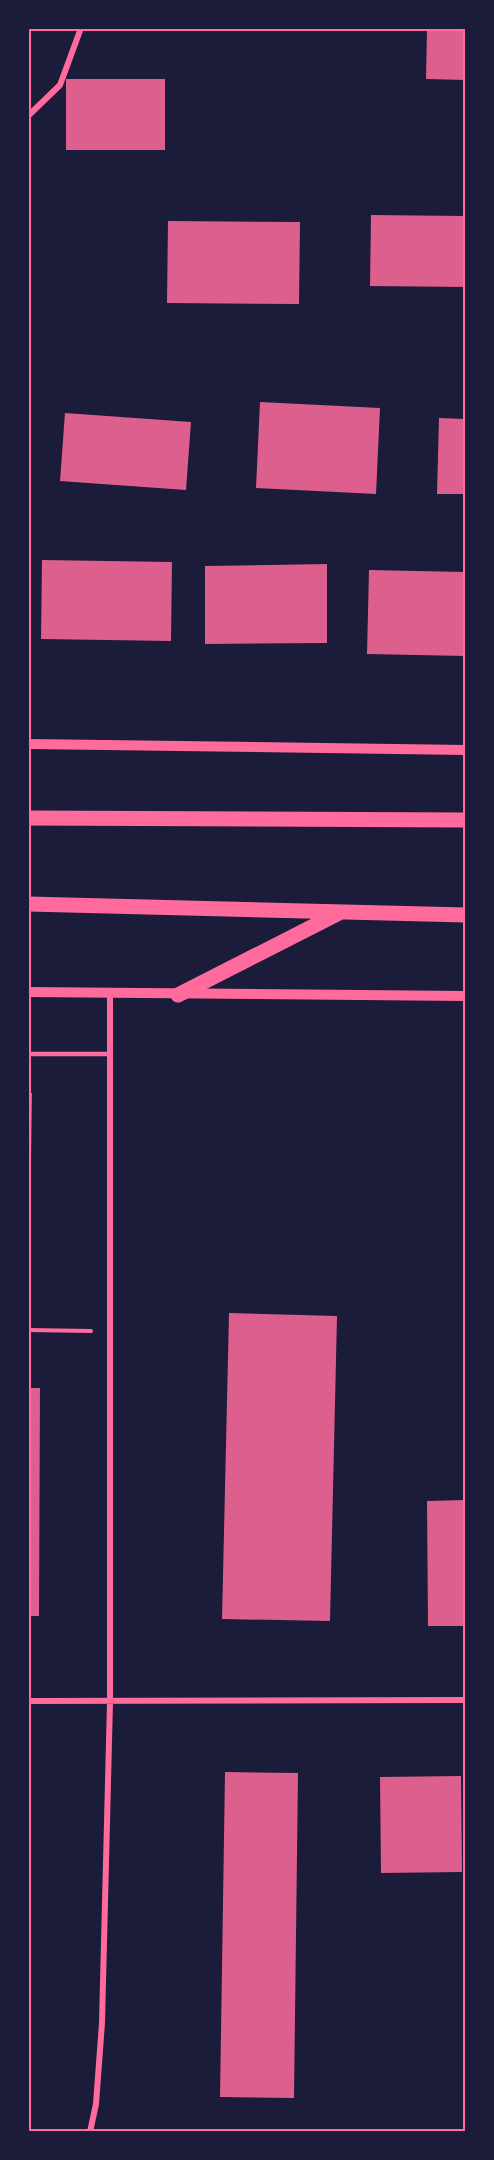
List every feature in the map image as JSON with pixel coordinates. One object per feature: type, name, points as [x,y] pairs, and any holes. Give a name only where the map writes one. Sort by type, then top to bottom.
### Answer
[{"type":"main road","points":[[28,818],[465,820]]},
{"type":"main road","points":[[28,904],[465,915]]},
{"type":"main road","points":[[178,995],[342,912]]},
{"type":"street","points":[[28,116],[60,85],[81,28]]},
{"type":"street","points":[[28,744],[465,750]]},
{"type":"street","points":[[28,992],[465,996]]},
{"type":"street","points":[[90,2132],[96,2104],[102,2023],[110,1702],[110,994]]},
{"type":"street","points":[[28,1701],[465,1700]]},
{"type":"lane","points":[[28,1054],[110,1054]]},
{"type":"path","points":[[28,1330],[110,1331]]},
{"type":"building","points":[[427,28],[466,28],[466,80],[426,79]]},
{"type":"building","points":[[66,79],[165,79],[165,150],[66,150]]},
{"type":"building","points":[[371,215],[466,216],[466,287],[370,286]]},
{"type":"building","points":[[168,221],[300,222],[299,304],[167,303]]},
{"type":"building","points":[[260,402],[380,408],[376,494],[256,488]]},
{"type":"building","points":[[65,413],[191,422],[186,490],[60,481]]},
{"type":"building","points":[[439,418],[466,419],[466,494],[437,494]]},
{"type":"building","points":[[42,560],[172,562],[171,641],[41,639]]},
{"type":"building","points":[[327,564],[327,643],[205,644],[205,566]]},
{"type":"building","points":[[369,570],[466,572],[466,656],[367,654]]},
{"type":"building","points":[[28,1093],[32,1093],[31,1163],[28,1163]]},
{"type":"building","points":[[229,1313],[337,1316],[330,1621],[222,1619]]},
{"type":"building","points":[[28,1388],[40,1388],[39,1616],[28,1616]]},
{"type":"building","points":[[466,1500],[466,1626],[428,1626],[427,1501]]},
{"type":"building","points":[[225,1772],[298,1773],[294,2098],[220,2097]]},
{"type":"building","points":[[461,1776],[462,1872],[381,1873],[380,1777]]}]
